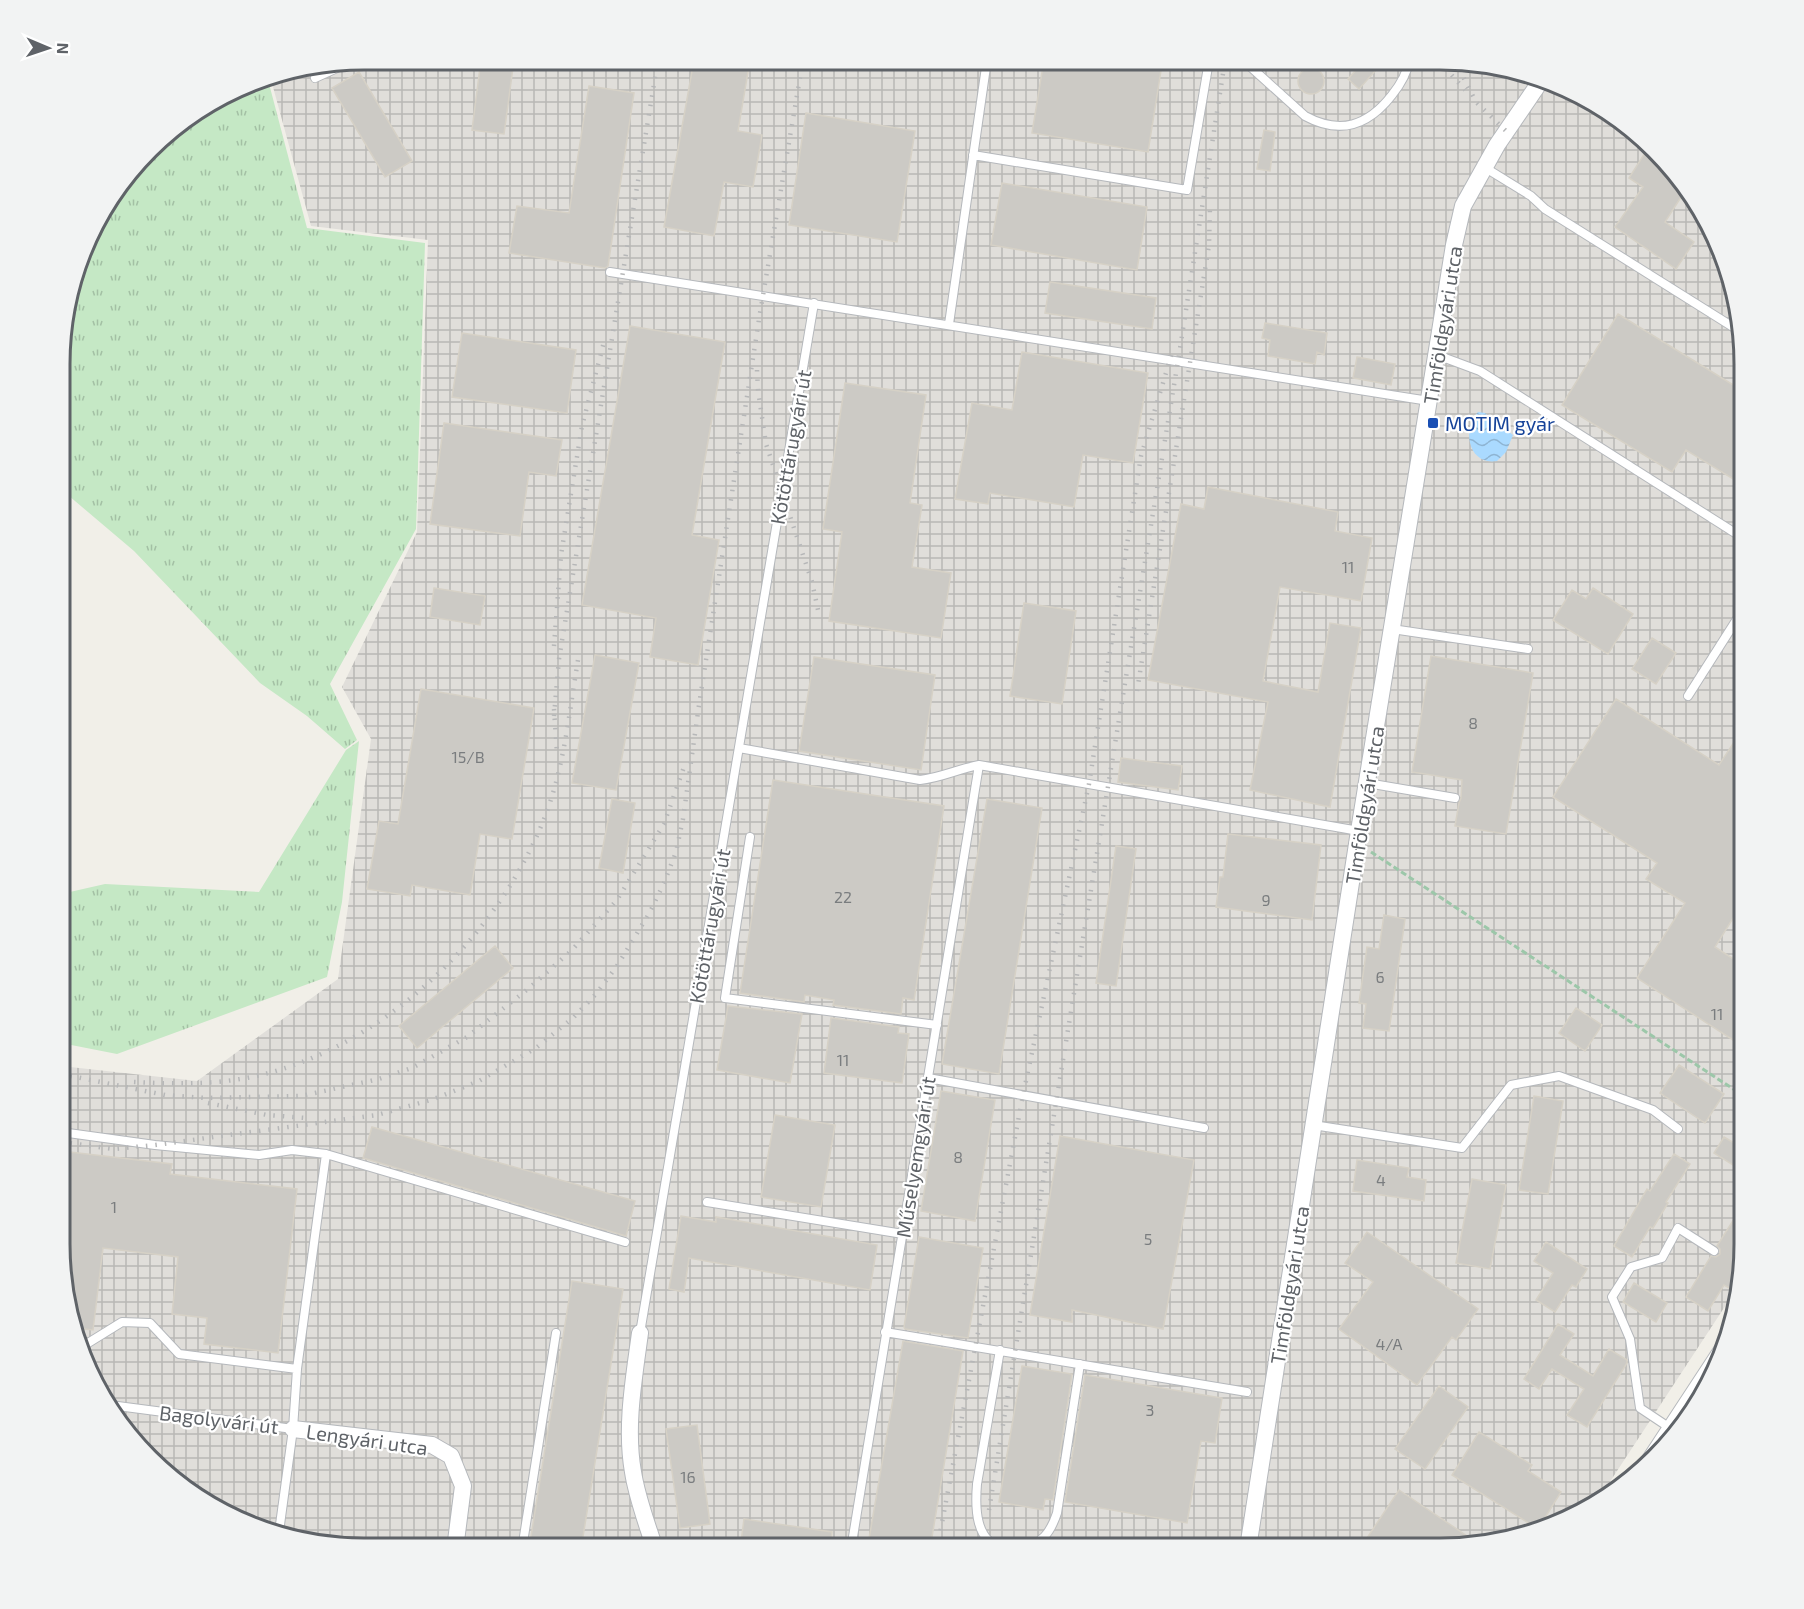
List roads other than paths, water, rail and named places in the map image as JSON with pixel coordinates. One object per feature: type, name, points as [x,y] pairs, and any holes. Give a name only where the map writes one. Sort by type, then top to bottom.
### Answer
[{"type":"street","name":"Timföldgyári utca","points":[[1250,1538],[1358,837],[1455,245],[1463,206],[1497,145],[1537,87]]},
{"type":"street","name":"Kötöttárugyári út","points":[[640,1333],[632,1390],[633,1471],[651,1538]]},
{"type":"street","name":"Lengyári utca","points":[[293,1429],[432,1445],[451,1456],[463,1486],[456,1538]]},
{"type":"lane","points":[[949,324],[986,70]]},
{"type":"lane","points":[[973,155],[1187,190],[1207,70]]},
{"type":"lane","points":[[1254,70],[1305,116],[1316,122],[1347,126],[1369,118],[1384,105],[1407,70]]},
{"type":"lane","points":[[315,78],[326,73]]},
{"type":"lane","points":[[1484,167],[1531,196],[1545,209],[1731,326]]},
{"type":"lane","points":[[610,272],[1429,401]]},
{"type":"lane","name":"Kötöttárugyári út","points":[[640,1333],[814,303]]},
{"type":"lane","points":[[1437,356],[1480,371],[1734,532]]},
{"type":"lane","points":[[1688,696],[1734,622]]},
{"type":"lane","points":[[1392,629],[1528,649]]},
{"type":"lane","points":[[739,748],[920,780],[936,778],[965,767],[979,765],[1358,837]]},
{"type":"lane","name":"Műselyemgyári út","points":[[853,1538],[979,765]]},
{"type":"lane","points":[[1367,783],[1455,798]]},
{"type":"lane","points":[[750,837],[725,998],[937,1026]]},
{"type":"lane","points":[[1313,1125],[1462,1148],[1511,1085],[1559,1076],[1653,1110],[1678,1129]]},
{"type":"lane","points":[[928,1078],[1204,1128]]},
{"type":"lane","points":[[70,1133],[155,1145],[259,1155],[292,1150],[326,1155],[625,1242]]},
{"type":"lane","points":[[280,1526],[293,1429],[297,1369],[326,1155]]},
{"type":"lane","points":[[707,1202],[903,1234]]},
{"type":"lane","points":[[1670,1428],[1640,1408],[1630,1338],[1612,1297],[1631,1267],[1662,1258],[1678,1228],[1714,1251]]},
{"type":"lane","points":[[88,1343],[122,1322],[150,1323],[179,1354],[297,1369]]},
{"type":"lane","points":[[885,1332],[1247,1392]]},
{"type":"lane","points":[[524,1538],[556,1333]]},
{"type":"lane","points":[[986,1538],[982,1533],[975,1501],[976,1484],[1000,1350]]},
{"type":"lane","points":[[1046,1538],[1054,1520],[1080,1364]]},
{"type":"lane","name":"Bagolyvári út","points":[[119,1406],[293,1429]]},
{"type":"water","points":[[1478,412],[1485,413],[1513,435],[1506,452],[1497,461],[1480,458],[1471,445],[1470,428]]},
{"type":"railway","points":[[554,716],[559,659],[656,70]]},
{"type":"railway","points":[[70,1143],[114,1149],[155,1145],[377,1115],[434,1099],[479,1081],[536,1048],[574,1017],[596,994],[617,966],[650,912],[664,883],[676,852],[683,819],[760,313],[801,70]]},
{"type":"railway","points":[[989,1510],[1224,70]]},
{"type":"railway","points":[[1447,70],[1465,90]]},
{"type":"railway","points":[[1460,71],[1476,102],[1506,131]]},
{"type":"railway","points":[[1137,691],[1209,245],[1210,207]]},
{"type":"railway","points":[[554,646],[561,555],[582,426],[604,342]]},
{"type":"railway","points":[[939,1538],[1023,1095],[1089,784],[1141,456],[1172,353]]},
{"type":"railway","points":[[757,370],[766,444],[812,582],[818,610]]},
{"type":"railway","points":[[134,1082],[226,1081],[256,1076],[303,1062],[348,1041],[390,1014],[430,982],[465,945],[497,905],[523,863],[544,819],[561,761],[578,660]]},
{"type":"railway","points":[[554,709],[557,753]]},
{"type":"railway","points":[[70,1076],[165,1095],[205,1098],[301,1096],[379,1079],[412,1068],[467,1037],[528,989],[572,950],[617,900],[664,824],[684,767]]},
{"type":"railway","points":[[208,1103],[267,1115],[305,1118]]},
{"type":"place","name":"MOTIM gyár","points":[[1433,423]]}]
